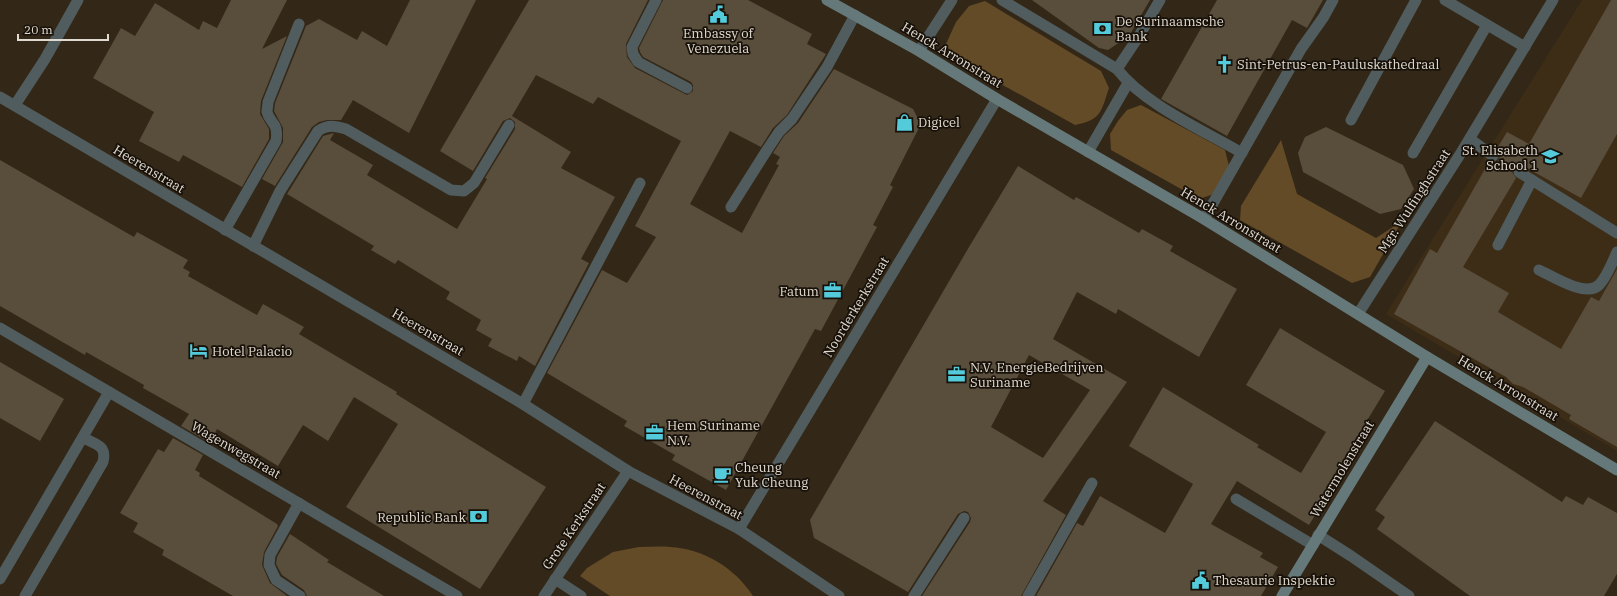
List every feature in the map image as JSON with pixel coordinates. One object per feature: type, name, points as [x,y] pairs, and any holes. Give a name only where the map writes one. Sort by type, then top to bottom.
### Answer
[{"type":"main road","name":"Henck Arronstraat","points":[[827,0],[919,51],[997,99],[1204,219],[1428,357],[1617,470]]},
{"type":"main road","name":"Watermolenstraat","points":[[1282,596],[1428,357]]},
{"type":"street","points":[[15,105],[45,59],[78,0]]},
{"type":"street","points":[[656,0],[632,47],[632,54],[638,62],[687,88]]},
{"type":"street","points":[[919,51],[952,0]]},
{"type":"street","points":[[1002,0],[1117,69],[1128,83],[1155,103],[1242,153]]},
{"type":"street","points":[[1117,69],[1139,36],[1160,0]]},
{"type":"street","points":[[1204,219],[1300,49],[1323,18],[1332,0]]},
{"type":"street","points":[[1351,120],[1416,0]]},
{"type":"street","points":[[1445,0],[1525,47]]},
{"type":"street","name":"Mgr. Wulfinghstraat","points":[[1358,314],[1470,139],[1553,0]]},
{"type":"street","points":[[731,207],[779,132],[792,119],[827,67],[855,15]]},
{"type":"street","points":[[225,230],[276,141],[278,132],[275,124],[267,112],[268,102],[299,24]]},
{"type":"street","points":[[1412,153],[1487,25]]},
{"type":"street","points":[[1088,152],[1128,83]]},
{"type":"street","name":"Heerenstraat","points":[[0,97],[522,404],[628,471],[739,529],[839,596]]},
{"type":"street","name":"Noorderkerkstraat","points":[[739,529],[997,99]]},
{"type":"street","points":[[253,246],[280,191],[318,131],[322,128],[332,125],[346,129],[451,190],[464,191],[474,183],[509,125]]},
{"type":"street","points":[[1470,139],[1493,156]]},
{"type":"street","points":[[1519,172],[1617,233]]},
{"type":"street","points":[[1498,246],[1532,180]]},
{"type":"street","points":[[522,404],[640,183]]},
{"type":"street","points":[[1539,270],[1580,289],[1598,287],[1617,252]]},
{"type":"street","name":"Wagenwegstraat","points":[[0,328],[457,596]]},
{"type":"street","points":[[0,579],[84,438],[109,392]]},
{"type":"street","points":[[25,596],[103,462],[105,454],[102,447],[84,438]]},
{"type":"street","name":"Grote Kerkstraat","points":[[544,596],[628,471]]},
{"type":"street","points":[[1028,596],[1092,483]]},
{"type":"street","points":[[1236,500],[1351,556],[1409,596]]},
{"type":"street","points":[[299,503],[270,555],[269,565],[276,580],[300,596]]},
{"type":"street","points":[[914,596],[964,518]]},
{"type":"street","points":[[555,580],[581,596]]},
{"type":"shaded area","name":"St. Elisabeth School 1","points":[[1582,0],[1617,0],[1617,451],[1386,314]]},
{"type":"shaded area","points":[[985,1],[1101,71],[1109,88],[1099,114],[1084,123],[1075,125],[954,58],[946,44],[956,22],[969,6]]},
{"type":"shaded area","points":[[1141,105],[1225,150],[1229,166],[1223,182],[1211,195],[1199,199],[1111,150],[1110,134],[1118,121],[1127,110]]},
{"type":"shaded area","points":[[1281,140],[1297,194],[1376,238],[1402,221],[1370,277],[1352,283],[1240,220],[1241,206]]},
{"type":"shaded area","points":[[639,547],[666,547],[683,549],[706,556],[728,569],[746,586],[753,596],[610,596],[580,576],[587,568],[613,552]]},
{"type":"building","points":[[231,0],[287,0],[262,49],[287,36],[261,101],[260,114],[269,129],[269,139],[242,187],[183,155],[179,162],[139,141],[154,112],[93,78],[121,28],[135,36],[155,3],[199,30],[203,21],[217,28]]},
{"type":"building","points":[[410,0],[476,0],[409,133],[353,100],[341,120],[327,120],[319,122],[312,127],[275,186],[262,179],[283,142],[283,128],[274,111],[275,103],[306,26],[319,19],[357,40],[362,31],[387,46]]},
{"type":"building","points":[[529,0],[648,0],[626,44],[627,57],[635,68],[687,95],[693,91],[693,85],[691,82],[643,57],[640,52],[639,48],[663,0],[748,0],[812,34],[807,44],[826,54],[787,115],[773,128],[761,147],[730,131],[690,204],[742,233],[779,165],[776,164],[780,157],[773,153],[784,136],[798,123],[834,69],[913,109],[921,124],[890,185],[893,187],[873,225],[877,227],[821,331],[815,329],[726,490],[672,460],[675,455],[624,426],[627,421],[547,373],[602,270],[627,283],[656,237],[635,226],[681,141],[598,97],[593,104],[536,75],[512,116],[571,152],[561,168],[615,197],[581,259],[589,263],[535,366],[519,356],[517,361],[488,346],[492,339],[476,330],[481,320],[446,299],[450,292],[398,260],[395,264],[371,250],[374,246],[287,194],[323,136],[334,133],[330,140],[373,165],[367,175],[457,229],[487,179],[485,178],[515,129],[515,122],[510,118],[503,121],[473,171],[440,151]]},
{"type":"building","name":"De Surinaamsche Bank","points":[[1032,0],[1150,0],[1129,36],[1108,50],[1099,48]]},
{"type":"building","name":"Sint-Petrus-en-Pauluskathedraal","points":[[1217,0],[1323,0],[1307,28],[1292,20],[1227,136],[1161,99]]},
{"type":"building","points":[[1611,0],[1617,0],[1617,134],[1581,198],[1523,166],[1515,166],[1512,172],[1516,178],[1463,267],[1509,293],[1498,312],[1561,349],[1591,297],[1599,301],[1617,269],[1617,447],[1569,419],[1571,415],[1523,387],[1513,384],[1506,377],[1394,314],[1430,249],[1437,253],[1489,162],[1495,163],[1499,160],[1500,154],[1496,150],[1507,132],[1529,144]]},
{"type":"building","points":[[1326,127],[1403,165],[1414,189],[1401,209],[1380,214],[1303,172],[1298,153],[1305,137]]},
{"type":"building","points":[[0,160],[134,237],[137,232],[188,260],[183,268],[190,272],[188,276],[257,315],[263,304],[304,327],[299,334],[397,392],[396,394],[546,487],[480,589],[346,507],[398,424],[354,397],[328,441],[303,425],[278,466],[217,429],[210,443],[181,426],[189,414],[143,388],[144,385],[86,352],[85,355],[0,306]]},
{"type":"building","points":[[1018,166],[1074,200],[1076,197],[1139,233],[1142,229],[1173,246],[1170,251],[1237,289],[1199,357],[1118,309],[1116,314],[1077,292],[1053,339],[1127,382],[1043,501],[1066,515],[1021,596],[922,596],[970,522],[971,518],[968,512],[964,511],[958,514],[908,592],[814,538],[810,520],[969,247]],"holes":[[[1029,355],[1090,390],[1043,458],[991,427]]]},
{"type":"building","points":[[1280,328],[1385,391],[1326,488],[1330,491],[1309,525],[1237,481],[1211,524],[1263,553],[1260,557],[1278,567],[1261,596],[1036,596],[1077,523],[1083,526],[1100,496],[1165,533],[1193,484],[1129,446],[1163,387],[1259,445],[1257,447],[1301,473],[1326,432],[1246,385]]},
{"type":"building","points":[[0,362],[64,399],[40,441],[0,418]]},
{"type":"building","points":[[1435,421],[1562,502],[1566,496],[1583,505],[1588,497],[1617,513],[1617,574],[1604,596],[1470,596],[1377,529],[1385,517],[1375,510]]},
{"type":"building","points":[[173,438],[203,455],[195,470],[200,473],[199,476],[277,524],[278,526],[264,552],[262,565],[270,583],[287,596],[233,596],[162,555],[164,550],[133,532],[138,523],[120,513],[158,449],[164,452]]},
{"type":"building","points":[[290,534],[329,560],[327,562],[384,596],[307,596],[304,590],[282,575],[276,564],[277,557]]},
{"type":"place","name":"Embassy of Venezuela","points":[[718,14]]},
{"type":"place","name":"De Surinaamsche Bank","points":[[1103,28]]},
{"type":"place","name":"Sint-Petrus-en-Pauluskathedraal","points":[[1224,64]]},
{"type":"place","name":"Digicel","points":[[905,122]]},
{"type":"place","name":"St. Elisabeth School 1","points":[[1551,157]]},
{"type":"place","name":"Fatum","points":[[832,291]]},
{"type":"place","name":"Hotel Palacio","points":[[199,351]]},
{"type":"place","name":"N.V. EnergieBedrijven Suriname","points":[[957,374]]},
{"type":"place","name":"Hem Suriname N.V.","points":[[654,432]]},
{"type":"place","name":"Cheung Yuk Cheung","points":[[722,474]]},
{"type":"place","name":"Republic Bank","points":[[479,517]]},
{"type":"place","name":"Thesaurie Inspektie","points":[[1200,580]]}]
